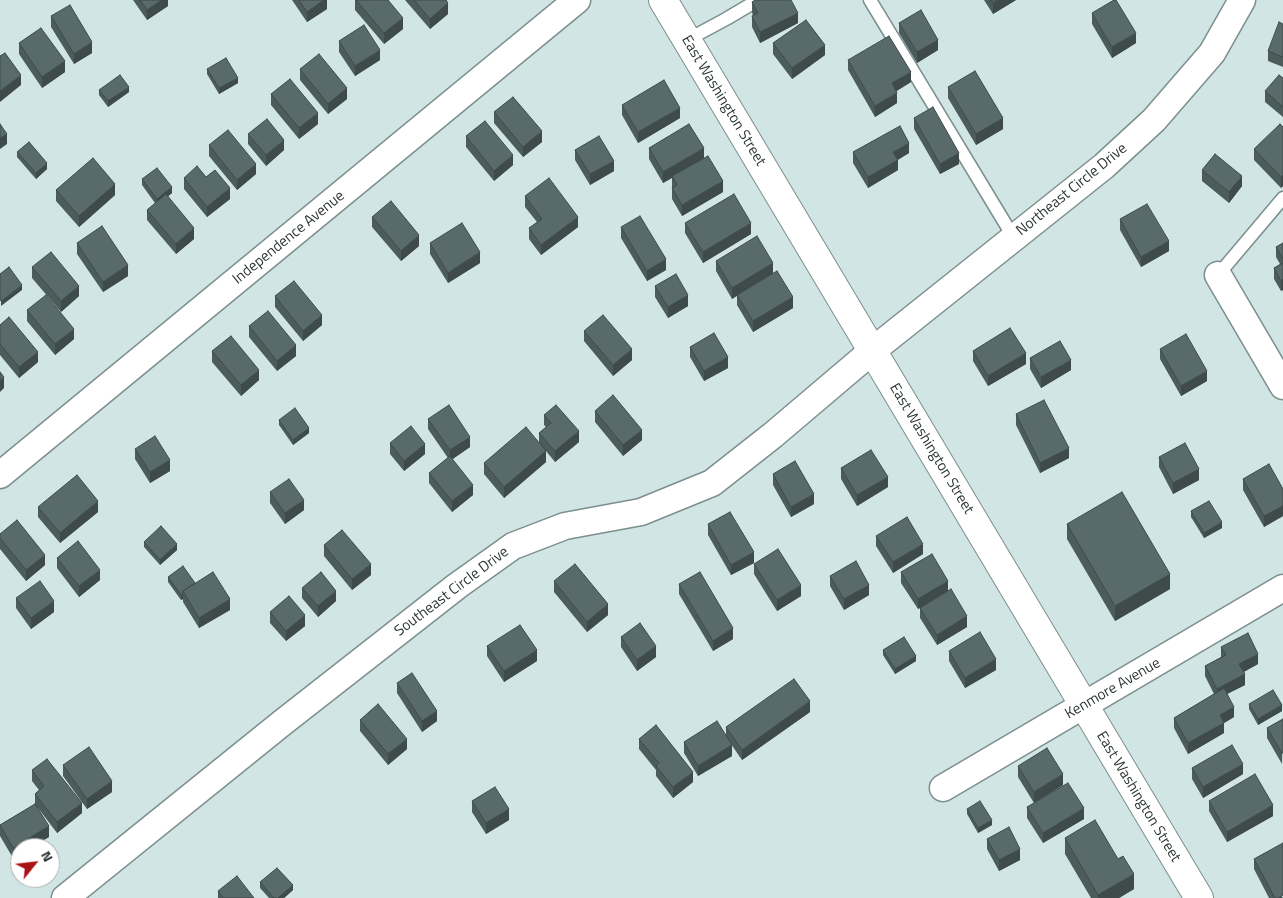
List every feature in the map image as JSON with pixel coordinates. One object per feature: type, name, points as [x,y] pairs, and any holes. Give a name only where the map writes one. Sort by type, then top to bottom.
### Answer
[{"type":"street","name":"Independence Avenue","points":[[0,475],[577,0]]},
{"type":"street","name":"East Washington Street","points":[[663,0],[1199,898]]},
{"type":"street","name":"Northeast Circle Drive","points":[[872,350],[1104,166],[1154,120],[1212,53],[1242,0]]},
{"type":"street","points":[[1218,275],[1283,386]]},
{"type":"street","name":"Southeast Circle Drive","points":[[65,898],[297,711],[457,586],[513,546],[565,526],[641,512],[712,483],[773,435],[872,350]]},
{"type":"street","name":"Kenmore Avenue","points":[[943,788],[1283,588]]},
{"type":"lane","points":[[686,40],[758,0]]},
{"type":"lane","points":[[870,0],[1014,238]]},
{"type":"lane","points":[[1218,275],[1283,198]]},
{"type":"building","points":[[140,0],[162,0],[147,10]]},
{"type":"building","points":[[299,0],[324,0],[307,12]]},
{"type":"building","points":[[356,0],[388,0],[403,18],[384,33]]},
{"type":"building","points":[[414,0],[446,0],[448,3],[430,19]]},
{"type":"building","points":[[755,0],[791,0],[798,13],[760,32],[752,16],[758,13],[752,2]]},
{"type":"building","points":[[1116,0],[1136,33],[1112,47],[1092,13]]},
{"type":"building","points":[[70,5],[92,42],[74,54],[51,16]]},
{"type":"building","points":[[921,10],[938,40],[917,52],[899,23]]},
{"type":"building","points":[[806,20],[825,45],[792,68],[773,43]]},
{"type":"building","points":[[1279,22],[1283,24],[1283,57],[1268,51]]},
{"type":"building","points":[[364,25],[380,50],[355,66],[339,41]]},
{"type":"building","points":[[41,28],[65,61],[42,77],[19,43]]},
{"type":"building","points":[[889,36],[911,72],[892,83],[897,93],[875,106],[848,60]]},
{"type":"building","points":[[5,53],[21,75],[0,91],[0,56]]},
{"type":"building","points":[[319,54],[347,88],[328,104],[300,69]]},
{"type":"building","points":[[226,58],[238,78],[219,88],[207,69]]},
{"type":"building","points":[[975,71],[1003,118],[976,134],[948,87]]},
{"type":"building","points":[[120,75],[129,87],[108,101],[99,90]]},
{"type":"building","points":[[1279,75],[1283,78],[1283,107],[1265,91]]},
{"type":"building","points":[[290,79],[318,113],[299,128],[271,94]]},
{"type":"building","points":[[664,80],[680,108],[638,132],[622,105]]},
{"type":"building","points":[[513,97],[542,131],[523,147],[494,112]]},
{"type":"building","points":[[933,107],[959,153],[940,164],[914,118]]},
{"type":"building","points":[[267,119],[284,140],[266,155],[248,134]]},
{"type":"building","points":[[485,121],[513,155],[494,171],[466,136]]},
{"type":"building","points":[[0,124],[7,134],[0,138]]},
{"type":"building","points":[[689,124],[704,148],[663,172],[649,148]]},
{"type":"building","points":[[1280,124],[1283,127],[1283,175],[1281,177],[1254,149]]},
{"type":"building","points":[[900,126],[909,143],[893,152],[898,160],[868,177],[853,152]]},
{"type":"building","points":[[228,130],[256,164],[237,180],[209,145]]},
{"type":"building","points":[[599,136],[614,161],[590,174],[575,150]]},
{"type":"building","points":[[29,142],[47,163],[36,173],[17,152]]},
{"type":"building","points":[[1215,154],[1242,176],[1229,192],[1202,170]]},
{"type":"building","points":[[708,156],[723,181],[682,205],[672,188],[677,185],[672,176]]},
{"type":"building","points":[[93,158],[115,184],[79,216],[56,190]]},
{"type":"building","points":[[197,166],[206,177],[215,170],[230,188],[207,207],[184,178]]},
{"type":"building","points":[[157,168],[172,187],[157,199],[142,179]]},
{"type":"building","points":[[549,178],[578,217],[541,245],[529,228],[542,219],[525,196]]},
{"type":"building","points":[[166,194],[194,228],[176,244],[147,210]]},
{"type":"building","points":[[734,194],[751,223],[703,252],[685,223]]},
{"type":"building","points":[[391,201],[419,235],[401,251],[372,217]]},
{"type":"building","points":[[1147,204],[1169,241],[1141,257],[1120,219]]},
{"type":"building","points":[[640,216],[666,259],[647,271],[621,227]]},
{"type":"building","points":[[462,223],[480,252],[448,273],[430,243]]},
{"type":"building","points":[[102,226],[128,265],[103,282],[77,243]]},
{"type":"building","points":[[757,236],[773,263],[732,288],[716,261]]},
{"type":"building","points":[[1283,243],[1283,259],[1276,247]]},
{"type":"building","points":[[51,252],[79,286],[61,301],[32,267]]},
{"type":"building","points":[[1283,263],[1283,279],[1281,281],[1274,268]]},
{"type":"building","points":[[9,267],[22,285],[1,301],[0,274]]},
{"type":"building","points":[[777,271],[793,297],[753,321],[737,295]]},
{"type":"building","points":[[676,274],[688,295],[668,307],[655,286]]},
{"type":"building","points":[[294,281],[322,315],[303,331],[275,296]]},
{"type":"building","points":[[46,295],[74,329],[55,344],[27,310]]},
{"type":"building","points":[[268,311],[296,345],[277,361],[249,326]]},
{"type":"building","points":[[603,315],[632,349],[613,365],[584,331]]},
{"type":"building","points":[[9,317],[38,352],[19,367],[0,344],[0,325]]},
{"type":"building","points":[[1010,328],[1026,353],[988,376],[973,351]]},
{"type":"building","points":[[714,333],[728,357],[704,371],[690,347]]},
{"type":"building","points":[[1186,334],[1207,371],[1181,386],[1160,349]]},
{"type":"building","points":[[231,336],[259,370],[241,385],[212,351]]},
{"type":"building","points":[[1060,341],[1071,360],[1041,377],[1030,358]]},
{"type":"building","points":[[0,372],[4,377],[0,381]]},
{"type":"building","points":[[613,395],[642,430],[623,445],[595,411]]},
{"type":"building","points":[[1044,400],[1069,448],[1040,463],[1016,414]]},
{"type":"building","points":[[449,405],[470,437],[450,450],[428,419]]},
{"type":"building","points":[[556,405],[579,431],[555,451],[539,433],[551,423],[544,415]]},
{"type":"building","points":[[295,408],[309,428],[293,440],[279,420]]},
{"type":"building","points":[[411,426],[425,444],[404,461],[390,443]]},
{"type":"building","points":[[526,427],[546,451],[504,487],[484,463]]},
{"type":"building","points":[[155,436],[170,460],[150,472],[135,449]]},
{"type":"building","points":[[1185,443],[1199,469],[1173,483],[1159,457]]},
{"type":"building","points":[[871,450],[888,477],[857,495],[841,468]]},
{"type":"building","points":[[450,456],[473,485],[452,501],[429,473]]},
{"type":"building","points":[[795,461],[814,494],[791,507],[773,474]]},
{"type":"building","points":[[1269,464],[1283,489],[1283,506],[1264,516],[1243,479]]},
{"type":"building","points":[[77,475],[98,501],[60,533],[38,507]]},
{"type":"building","points":[[289,479],[304,500],[285,513],[270,492]]},
{"type":"building","points":[[1122,492],[1170,574],[1115,606],[1067,524]]},
{"type":"building","points":[[1209,501],[1222,522],[1204,533],[1191,511]]},
{"type":"building","points":[[730,512],[754,552],[731,565],[708,524]]},
{"type":"building","points":[[907,517],[923,544],[893,562],[876,536]]},
{"type":"building","points":[[17,520],[45,555],[26,570],[0,538],[0,534]]},
{"type":"building","points":[[161,526],[177,544],[160,560],[144,542]]},
{"type":"building","points":[[342,530],[371,564],[352,579],[324,545]]},
{"type":"building","points":[[78,541],[100,570],[79,586],[57,558]]},
{"type":"building","points":[[778,549],[801,585],[777,600],[754,564]]},
{"type":"building","points":[[932,554],[948,581],[918,599],[901,572]]},
{"type":"building","points":[[856,561],[869,585],[844,599],[830,576]]},
{"type":"building","points":[[575,564],[608,604],[587,622],[554,581]]},
{"type":"building","points":[[183,566],[195,583],[183,591],[181,595],[168,577]]},
{"type":"building","points":[[213,572],[230,599],[199,618],[183,591]]},
{"type":"building","points":[[321,572],[336,591],[318,606],[302,588]]},
{"type":"building","points":[[700,572],[733,628],[713,641],[679,584]]},
{"type":"building","points":[[40,581],[54,601],[31,618],[16,598]]},
{"type":"building","points":[[951,589],[967,616],[937,635],[920,608]]},
{"type":"building","points":[[289,596],[305,615],[286,631],[270,612]]},
{"type":"building","points":[[640,623],[656,646],[637,660],[621,637]]},
{"type":"building","points":[[520,625],[537,650],[504,671],[487,646]]},
{"type":"building","points":[[980,632],[996,659],[965,678],[949,651]]},
{"type":"building","points":[[1248,633],[1258,654],[1239,664],[1245,674],[1217,689],[1205,666],[1226,655],[1221,647]]},
{"type":"building","points":[[904,637],[916,656],[895,669],[883,650]]},
{"type":"building","points":[[412,673],[437,711],[422,721],[397,683]]},
{"type":"building","points":[[794,679],[810,701],[742,750],[726,727]]},
{"type":"building","points":[[1224,688],[1234,707],[1220,715],[1224,723],[1188,743],[1174,718]]},
{"type":"building","points":[[1273,690],[1282,705],[1258,719],[1249,704]]},
{"type":"building","points":[[378,704],[407,739],[388,754],[360,720]]},
{"type":"building","points":[[1283,719],[1283,753],[1282,753],[1267,728]]},
{"type":"building","points":[[717,721],[732,745],[698,766],[684,742]]},
{"type":"building","points":[[656,725],[693,772],[673,787],[656,766],[659,763],[639,739]]},
{"type":"building","points":[[1232,745],[1243,764],[1203,787],[1192,768]]},
{"type":"building","points":[[89,747],[112,781],[87,799],[63,765]]},
{"type":"building","points":[[1047,748],[1063,774],[1034,792],[1018,766]]},
{"type":"building","points":[[47,759],[82,803],[57,822],[35,794],[44,786],[32,770]]},
{"type":"building","points":[[1255,774],[1273,805],[1227,832],[1209,801]]},
{"type":"building","points":[[1068,783],[1084,808],[1043,833],[1027,807]]},
{"type":"building","points":[[495,787],[509,809],[486,823],[472,801]]},
{"type":"building","points":[[980,801],[992,820],[978,828],[967,809]]},
{"type":"building","points":[[35,804],[49,826],[29,838],[10,838],[10,843],[0,825]]},
{"type":"building","points":[[1095,820],[1118,859],[1123,856],[1134,874],[1098,895],[1065,838]]},
{"type":"building","points":[[1009,827],[1020,849],[999,860],[987,839]]},
{"type":"building","points":[[1283,843],[1283,895],[1275,898],[1254,859]]},
{"type":"building","points":[[277,868],[293,885],[278,898],[274,898],[260,882]]},
{"type":"building","points":[[237,876],[254,898],[223,898],[218,891]]}]
